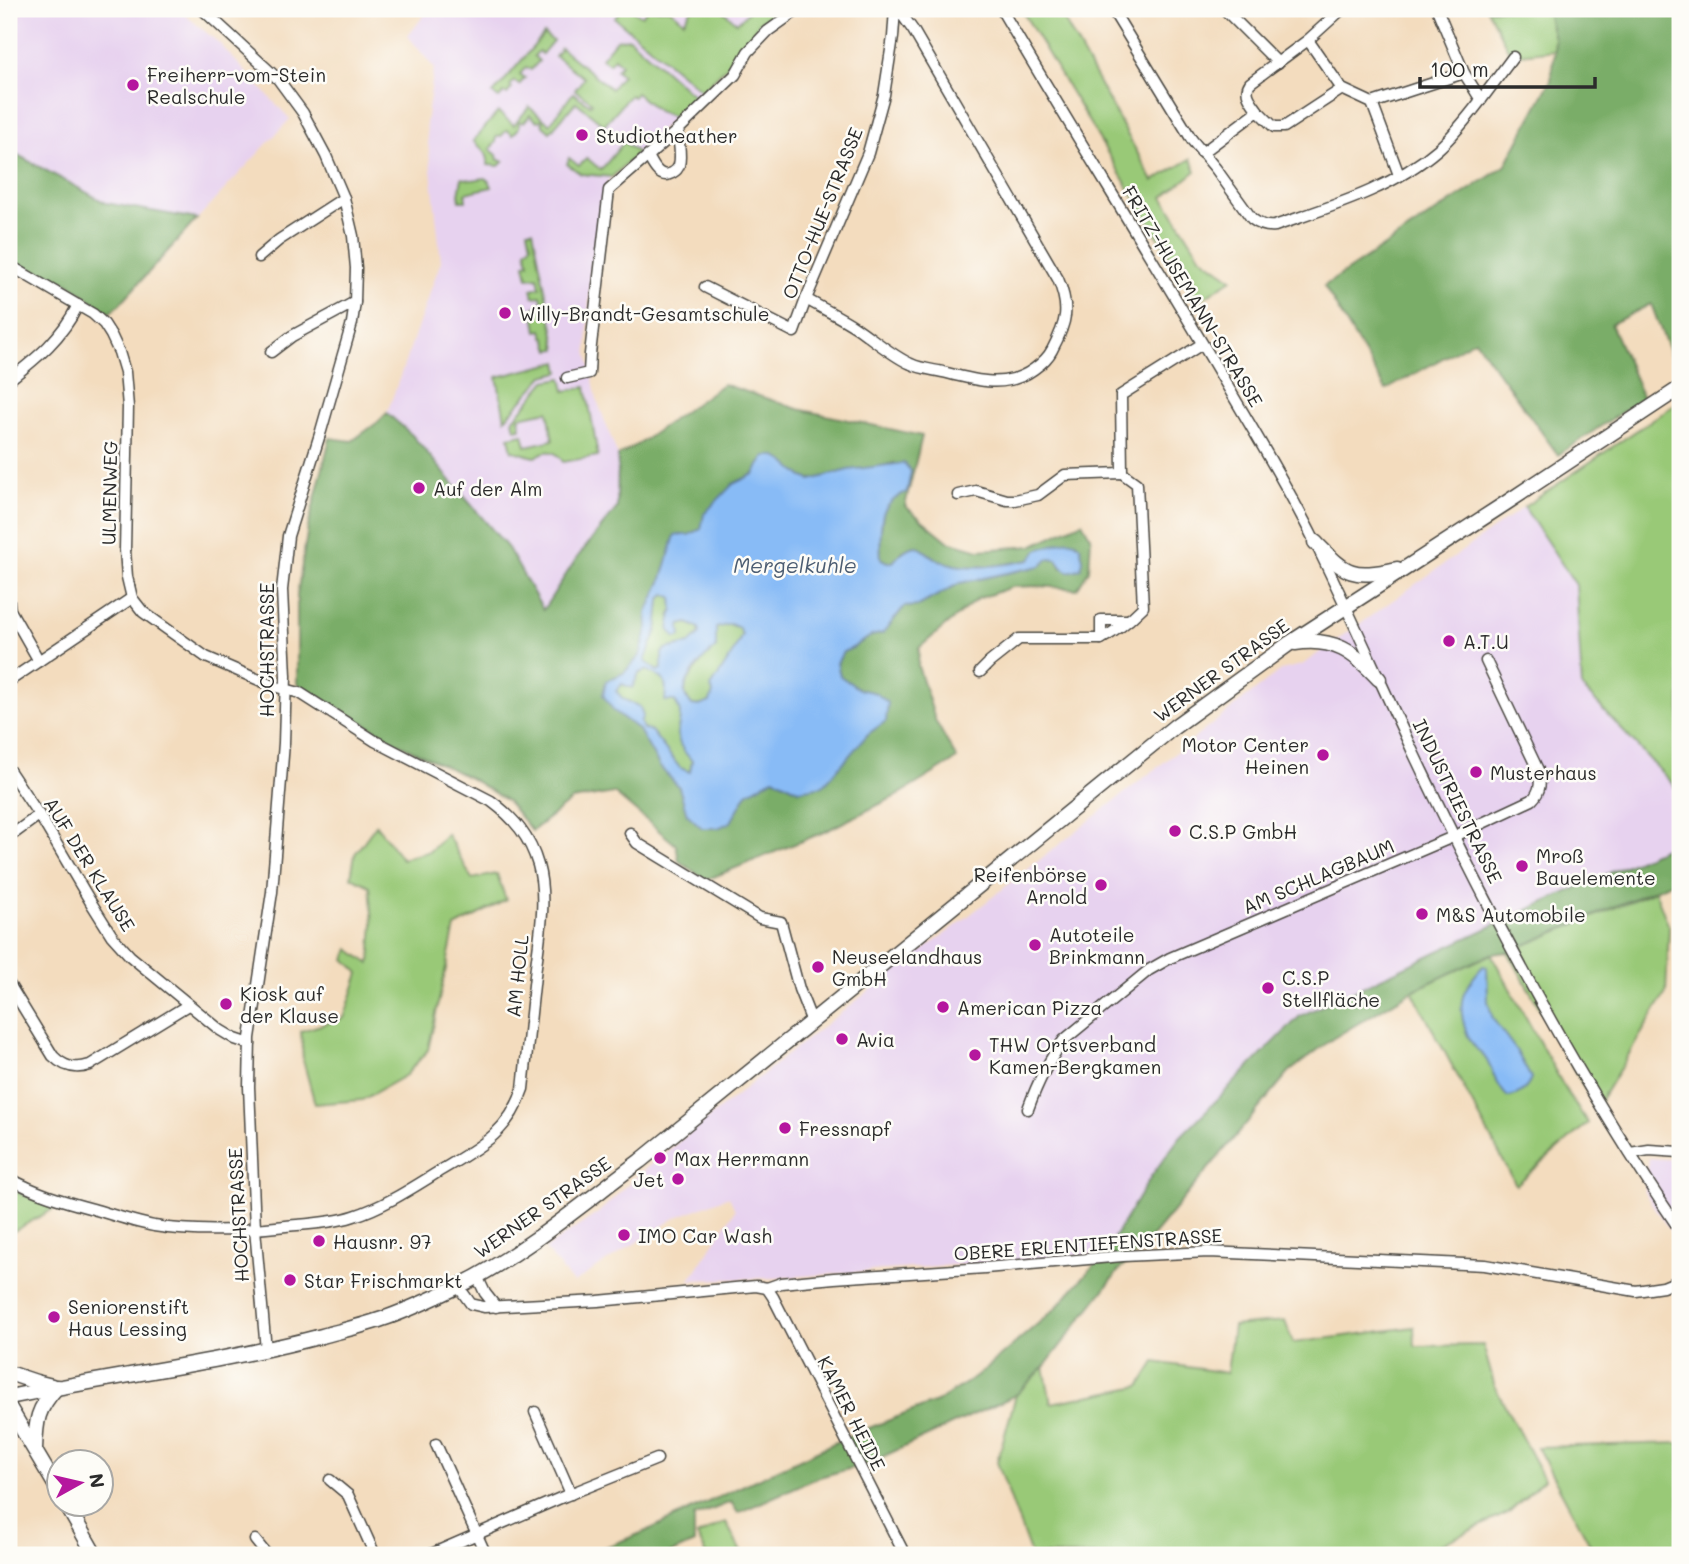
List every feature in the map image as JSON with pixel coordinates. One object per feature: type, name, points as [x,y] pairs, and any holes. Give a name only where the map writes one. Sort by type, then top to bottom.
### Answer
[{"type":"main road","name":"WERNER STRASSE","points":[[9,1396],[266,1350],[390,1317],[458,1286],[522,1249],[581,1207],[1174,727],[1290,643],[1680,388]]},
{"type":"main road","points":[[1315,542],[1339,567],[1350,573],[1377,573],[1408,566]]},
{"type":"main road","points":[[1290,643],[1310,640],[1342,648],[1360,659],[1380,679]]},
{"type":"main road","points":[[9,1373],[57,1387],[45,1400],[39,1413],[35,1451]]},
{"type":"main road","points":[[9,1407],[46,1469]]},
{"type":"main road","points":[[74,1518],[95,1555]]},
{"type":"street","points":[[567,377],[589,373],[609,190],[678,130],[735,75],[748,52],[758,41],[799,9]]},
{"type":"street","points":[[806,299],[855,326],[911,365],[977,382],[993,383],[1023,377],[1049,355],[1061,331],[1066,310],[1064,293],[1058,279],[913,30],[897,9]]},
{"type":"street","name":"OTTO-HUE-STRASSE","points":[[705,287],[794,332],[868,153],[884,94],[897,9]]},
{"type":"street","name":"FRITZ-HUSEMANN-STRASSE","points":[[1001,9],[1265,450],[1315,542],[1346,607]]},
{"type":"street","points":[[1112,9],[1192,140],[1252,219],[1267,226],[1275,226],[1359,197],[1438,149],[1465,120],[1513,57]]},
{"type":"street","points":[[1224,9],[1278,63]]},
{"type":"street","points":[[1341,9],[1308,40],[1248,86],[1248,95],[1258,111],[1274,127],[1284,127],[1342,89]]},
{"type":"street","points":[[1437,9],[1464,73],[1481,100]]},
{"type":"street","name":"HOCHSTRASSE","points":[[206,10],[278,79],[303,113],[344,198],[353,236],[356,268],[352,323],[288,536],[282,590],[286,689],[278,817],[272,892],[250,1044],[249,1087],[255,1229],[266,1350]]},
{"type":"street","points":[[1308,40],[1342,89],[1372,103],[1464,73]]},
{"type":"street","points":[[1372,103],[1399,175]]},
{"type":"street","points":[[1202,153],[1258,111]]},
{"type":"street","points":[[648,156],[661,174],[675,171],[680,160],[678,130]]},
{"type":"street","points":[[259,257],[279,240],[344,198]]},
{"type":"street","name":"ULMENWEG","points":[[9,265],[93,314],[104,324],[119,352],[125,372],[128,407],[125,550],[132,598]]},
{"type":"street","points":[[271,352],[292,336],[355,302]]},
{"type":"street","points":[[9,380],[59,337],[78,305]]},
{"type":"street","points":[[1122,473],[1121,395],[1202,344]]},
{"type":"street","points":[[958,495],[976,491],[1015,500],[1038,495],[1065,475],[1122,473],[1137,484],[1143,607],[1101,639],[1019,639],[980,672]]},
{"type":"street","points":[[9,681],[132,598],[143,612],[206,657],[286,689]]},
{"type":"street","points":[[9,602],[10,610],[39,661]]},
{"type":"street","name":"INDUSTRIESTRASSE","points":[[1346,607],[1414,754],[1523,971],[1575,1063],[1680,1230]]},
{"type":"street","points":[[1101,639],[1101,620],[1129,620]]},
{"type":"street","name":"AM SCHLAGBAUM","points":[[1028,1109],[1038,1080],[1064,1040],[1149,970],[1532,800],[1538,794],[1541,782],[1538,771],[1486,661]]},
{"type":"street","name":"AM HOLL","points":[[9,1178],[50,1197],[152,1225],[192,1230],[255,1229],[307,1224],[354,1216],[433,1176],[477,1150],[499,1131],[517,1107],[523,1089],[541,909],[541,882],[534,853],[523,832],[506,812],[474,790],[375,741],[300,693],[286,689]]},
{"type":"street","name":"AUF DER KLAUSE","points":[[9,770],[112,936],[130,956],[188,1005],[220,1030],[250,1044]]},
{"type":"street","points":[[9,837],[39,815]]},
{"type":"street","points":[[630,833],[637,842],[760,918],[781,922],[799,989],[812,1022]]},
{"type":"street","points":[[9,984],[53,1056],[62,1064],[74,1068],[89,1065],[188,1005]]},
{"type":"street","points":[[1630,1153],[1649,1150],[1680,1152]]},
{"type":"street","name":"OBERE ERLENTIEFENSTRASSE","points":[[458,1286],[471,1304],[496,1307],[598,1301],[756,1286],[767,1288],[781,1283],[821,1279],[1209,1252],[1485,1265],[1636,1291],[1663,1287],[1680,1280]]},
{"type":"street","points":[[477,1276],[496,1307]]},
{"type":"street","name":"KAMER HEIDE","points":[[767,1288],[905,1555]]},
{"type":"street","points":[[535,1412],[571,1494]]},
{"type":"street","points":[[436,1444],[486,1555]]},
{"type":"street","points":[[429,1555],[657,1459]]},
{"type":"street","points":[[330,1480],[348,1495],[375,1555]]},
{"type":"street","points":[[255,1540],[267,1555]]},
{"type":"shaded area","name":"Freiherr-vom-Stein Realschule","points":[[22,9],[178,9],[219,43],[290,119],[197,219],[107,203],[12,152],[9,147],[9,51]]},
{"type":"shaded area","name":"Willy-Brandt-Gesamtschule","points":[[429,9],[793,9],[755,39],[607,182],[590,276],[587,350],[597,400],[618,456],[617,508],[576,559],[543,610],[508,548],[412,435],[387,413],[441,261],[426,124],[434,68],[408,36]]},
{"type":"shaded area","points":[[1524,507],[1576,585],[1582,687],[1680,792],[1680,841],[1300,1016],[1180,1137],[1152,1175],[1104,1254],[777,1278],[690,1280],[735,1210],[729,1196],[675,1218],[573,1283],[545,1249],[598,1213],[640,1173],[798,1046],[957,925],[1281,670],[1302,665]]},
{"type":"shaded area","points":[[1649,1158],[1680,1160],[1680,1246],[1644,1192]]},
{"type":"green space","points":[[621,9],[631,9],[642,16],[648,9],[670,9],[684,21],[692,9],[721,9],[737,23],[751,9],[768,9],[772,13],[759,23],[745,49],[702,91],[615,18]]},
{"type":"green space","points":[[1021,9],[1058,9],[1153,181],[1191,159],[1196,171],[1163,197],[1201,257],[1232,279],[1197,302]]},
{"type":"green space","points":[[1487,9],[1546,9],[1555,50],[1511,55]]},
{"type":"green space","points":[[1546,9],[1680,9],[1680,373],[1678,375],[1651,304],[1611,324],[1643,398],[1558,455],[1475,340],[1386,390],[1324,286],[1505,166],[1551,80],[1555,50]]},
{"type":"green space","points":[[544,34],[553,41],[542,54],[539,51],[534,56],[539,61],[531,70],[526,67],[520,74],[525,78],[519,85],[514,81],[507,94],[504,93],[499,98],[493,94]]},
{"type":"green space","points":[[629,38],[695,97],[675,117],[658,111],[636,93],[633,97],[630,95],[604,125],[576,102],[550,132],[543,126],[542,120],[537,121],[530,115],[524,122],[519,122],[519,128],[513,135],[507,130],[496,137],[496,142],[490,149],[497,155],[498,160],[504,161],[499,166],[488,165],[486,153],[473,141],[498,112],[514,125],[529,107],[550,124],[573,93],[590,105],[592,102],[575,90],[584,78],[555,56],[561,48],[611,89],[622,75],[616,70],[621,64],[614,58],[609,64],[601,58],[616,40]]},
{"type":"green space","points":[[624,142],[638,153],[612,177],[581,174],[567,164],[569,158],[579,166],[587,158],[601,170]]},
{"type":"green space","points":[[9,147],[12,152],[106,203],[197,219],[109,313],[69,284],[22,266],[9,257]]},
{"type":"green space","points":[[462,178],[485,178],[492,187],[465,193],[466,201],[460,201]]},
{"type":"green space","points":[[528,230],[533,230],[557,349],[550,350],[542,330],[537,331],[533,308],[543,305],[541,296],[533,297],[531,289],[540,287],[538,277],[528,278],[525,264],[529,263],[526,250],[531,245]]},
{"type":"green space","points":[[558,362],[560,372],[544,376],[505,419],[497,377]]},
{"type":"green space","points":[[562,378],[565,391],[586,387],[598,456],[563,462],[558,455],[551,452],[536,457],[512,451],[509,437],[523,434],[526,446],[553,440],[548,411],[519,417],[521,428],[515,429],[513,420],[546,381]]},
{"type":"green space","points":[[723,384],[798,409],[922,436],[905,506],[948,541],[979,550],[1032,546],[1082,522],[1091,538],[1089,570],[1077,589],[1012,587],[977,599],[919,648],[918,666],[936,722],[957,759],[898,795],[824,832],[706,880],[679,861],[676,845],[614,793],[572,800],[532,831],[507,801],[470,778],[403,746],[297,684],[297,595],[308,527],[330,438],[352,441],[387,413],[412,435],[508,548],[543,610],[576,559],[617,508],[618,456]],"holes":[[[765,456],[773,457],[811,479],[894,463],[880,535],[881,559],[887,562],[893,562],[903,551],[918,546],[936,559],[960,567],[993,566],[1030,560],[1075,542],[1080,546],[1083,560],[1062,568],[1057,559],[1050,558],[1040,566],[960,583],[918,606],[904,607],[883,633],[871,636],[843,652],[837,663],[840,676],[859,689],[876,693],[886,721],[799,790],[774,778],[747,793],[731,822],[687,814],[679,787],[660,767],[639,730],[614,711],[606,681],[624,673],[640,656],[648,627],[647,613],[661,582],[675,536],[689,535],[701,529],[733,484],[754,474]]]},
{"type":"green space","points":[[1680,401],[1680,792],[1582,687],[1576,585],[1524,507]]},
{"type":"green space","points":[[665,594],[672,597],[673,608],[670,616],[680,625],[688,623],[699,628],[700,634],[689,644],[666,649],[662,653],[662,669],[657,671],[644,661],[657,630],[660,600]]},
{"type":"green space","points":[[730,624],[739,628],[742,635],[710,702],[699,706],[692,705],[685,695],[686,683],[706,655],[716,627]]},
{"type":"green space","points":[[646,670],[662,677],[680,710],[677,736],[692,761],[690,772],[680,768],[651,731],[643,729],[640,707],[623,699],[615,691]]},
{"type":"green space","points":[[376,825],[402,859],[430,851],[447,834],[472,879],[497,874],[506,900],[455,927],[428,1050],[406,1075],[362,1100],[315,1104],[303,1060],[301,1031],[344,1018],[359,973],[345,959],[349,949],[370,964],[373,923],[370,886],[351,877],[355,854]]},
{"type":"green space","points":[[1680,841],[1680,879],[1508,952],[1491,954],[1412,991],[1332,1039],[1289,1072],[1145,1245],[1120,1269],[1044,1367],[1016,1395],[867,1464],[816,1478],[738,1513],[731,1502],[694,1517],[694,1543],[667,1555],[586,1555],[644,1532],[851,1435],[936,1402],[976,1377],[1055,1309],[1104,1254],[1152,1175],[1180,1137],[1300,1016]]},
{"type":"green space","points":[[1655,891],[1669,927],[1666,993],[1596,1108],[1508,952]]},
{"type":"green space","points":[[1491,954],[1568,1094],[1588,1123],[1516,1185],[1412,991]]},
{"type":"green space","points":[[9,1189],[57,1207],[12,1232],[9,1227]]},
{"type":"green space","points":[[1285,1321],[1293,1343],[1414,1327],[1415,1346],[1483,1345],[1495,1387],[1544,1479],[1508,1513],[1435,1547],[1437,1555],[1031,1555],[997,1462],[1016,1395],[1044,1367],[1051,1403],[1140,1386],[1155,1362],[1227,1373],[1233,1326]]},
{"type":"green space","points":[[1680,1443],[1680,1555],[1596,1555],[1537,1447]]},
{"type":"green space","points":[[726,1522],[742,1554],[707,1555],[697,1536]]},
{"type":"water","name":"Mergelkuhle","points":[[765,456],[775,456],[811,480],[848,470],[904,463],[911,471],[907,492],[890,503],[882,518],[881,559],[887,562],[893,562],[904,551],[918,546],[934,558],[959,566],[994,566],[1030,560],[1037,550],[1068,540],[1080,546],[1083,560],[1081,568],[1069,571],[1064,569],[1057,559],[1050,558],[1040,566],[960,583],[918,606],[904,607],[883,633],[871,636],[843,652],[837,663],[840,676],[859,689],[876,693],[888,703],[886,721],[868,734],[823,786],[799,790],[774,778],[747,793],[731,822],[718,828],[702,828],[687,814],[679,787],[660,767],[639,730],[614,711],[603,695],[606,681],[624,673],[640,656],[648,627],[647,613],[661,582],[675,535],[689,535],[701,529],[704,514],[733,484],[754,474]],"holes":[[[665,594],[672,597],[669,629],[676,638],[681,636],[680,625],[688,623],[699,628],[700,634],[689,644],[666,649],[662,653],[662,669],[657,671],[645,661],[657,630],[660,600]],[[730,624],[739,628],[742,635],[711,687],[713,693],[710,702],[699,706],[692,705],[685,696],[687,683],[700,662],[716,648],[716,628]],[[646,670],[661,678],[666,688],[665,701],[675,701],[680,715],[678,739],[692,761],[690,772],[680,768],[651,731],[643,729],[640,707],[623,699],[616,691],[622,684],[632,688],[639,673]]]},
{"type":"water","points":[[1483,966],[1487,967],[1488,1001],[1493,1019],[1516,1050],[1531,1078],[1519,1093],[1508,1097],[1486,1059],[1471,1042],[1463,1021],[1464,993]]},
{"type":"place","name":"Freiherr-vom-Stein Realschule","points":[[133,85]]},
{"type":"place","name":"Studiotheather","points":[[582,135]]},
{"type":"place","name":"Willy-Brandt-Gesamtschule","points":[[505,313]]},
{"type":"place","name":"Auf der Alm","points":[[419,488]]},
{"type":"place","name":"A.T.U","points":[[1449,641]]},
{"type":"place","name":"Motor Center Heinen","points":[[1323,755]]},
{"type":"place","name":"Musterhaus","points":[[1476,772]]},
{"type":"place","name":"C.S.P GmbH","points":[[1175,831]]},
{"type":"place","name":"Mroß Bauelemente","points":[[1522,866]]},
{"type":"place","name":"Reifenbörse Arnold","points":[[1101,885]]},
{"type":"place","name":"M&S Automobile","points":[[1422,914]]},
{"type":"place","name":"Autoteile Brinkmann","points":[[1035,945]]},
{"type":"place","name":"Neuseelandhaus GmbH","points":[[818,967]]},
{"type":"place","name":"C.S.P Stellfläche","points":[[1268,988]]},
{"type":"place","name":"Kiosk auf der Klause","points":[[226,1004]]},
{"type":"place","name":"American Pizza","points":[[943,1007]]},
{"type":"place","name":"Avia","points":[[842,1039]]},
{"type":"place","name":"THW Ortsverband Kamen-Bergkamen","points":[[975,1055]]},
{"type":"place","name":"Fressnapf","points":[[785,1128]]},
{"type":"place","name":"Max Herrmann","points":[[660,1158]]},
{"type":"place","name":"Jet","points":[[678,1179]]},
{"type":"place","name":"IMO Car Wash","points":[[624,1235]]},
{"type":"place","name":"Hausnr. 97","points":[[319,1241]]},
{"type":"place","name":"Star Frischmarkt","points":[[290,1280]]},
{"type":"place","name":"Seniorenstift Haus Lessing","points":[[54,1317]]}]
